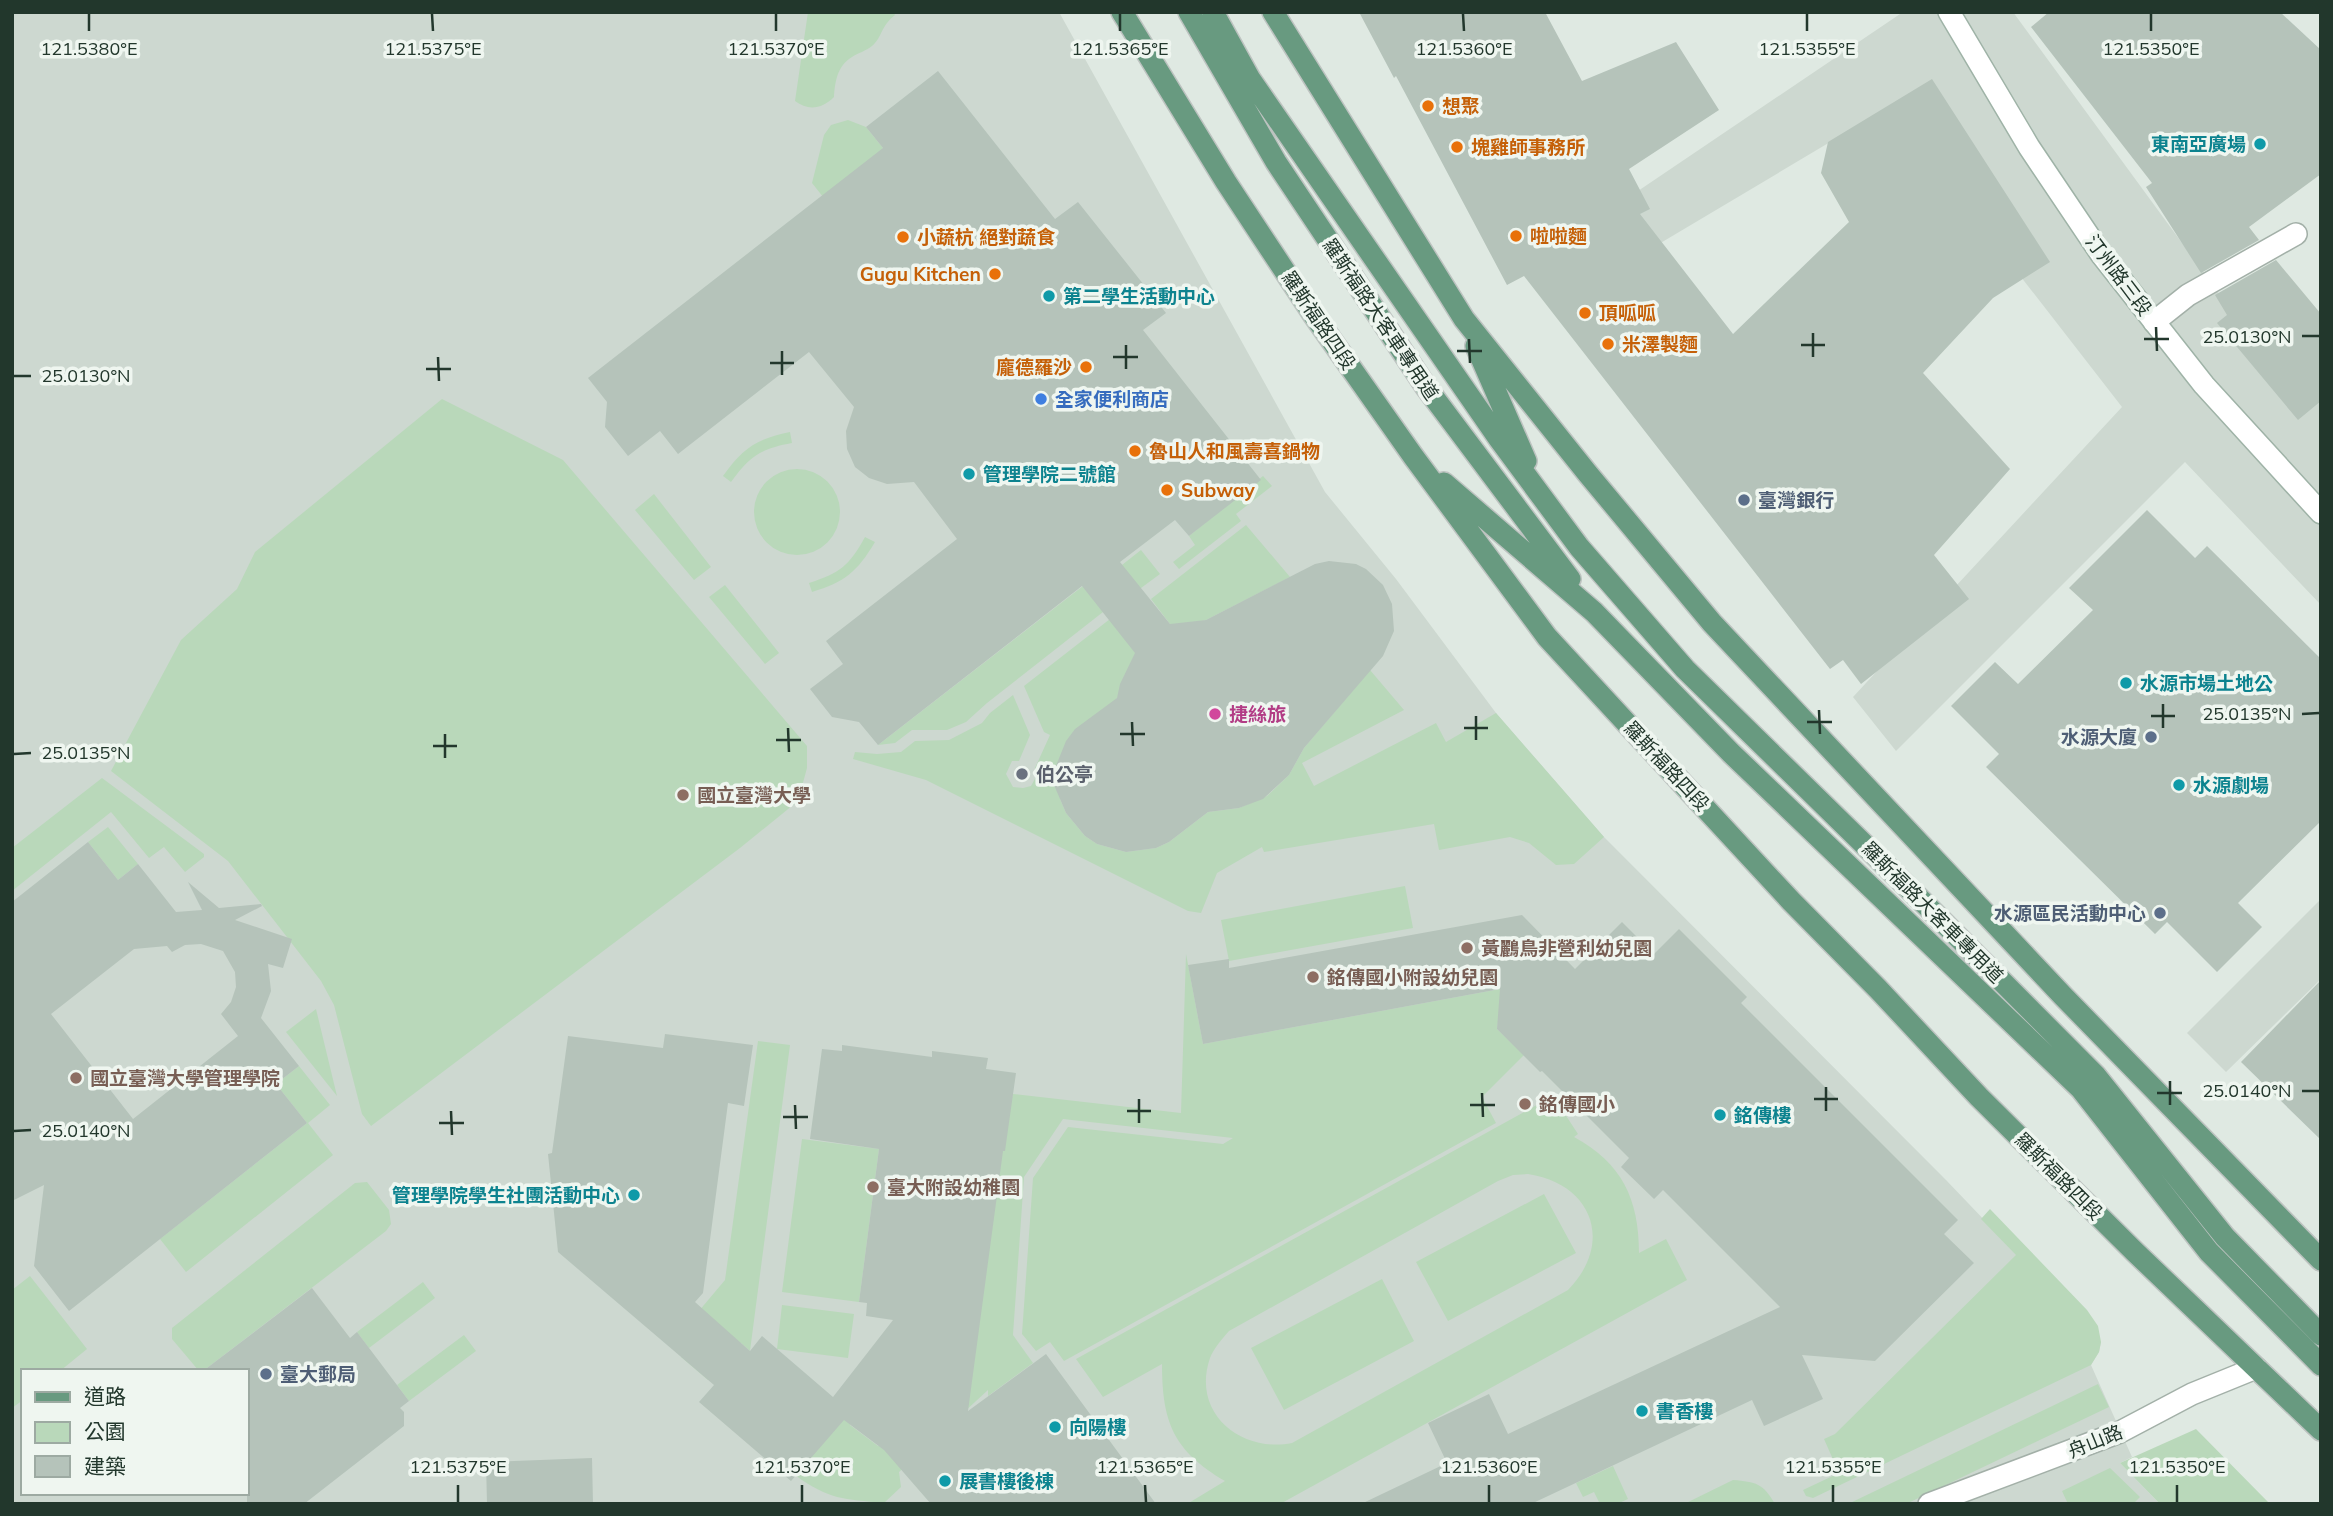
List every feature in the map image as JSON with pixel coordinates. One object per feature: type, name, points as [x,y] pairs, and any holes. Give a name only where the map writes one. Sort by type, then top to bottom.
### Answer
[{"type":"main road","name":"羅斯福路四段","points":[[1122,12],[1233,193],[1313,314],[1413,456],[1547,637],[1791,901],[1979,1097],[2135,1252],[2321,1430]]},
{"type":"main road","name":"羅斯福路大客車專用道","points":[[1189,12],[1276,162],[1426,387],[1594,612]]},
{"type":"main road","name":"羅斯福路大客車專用道","points":[[1213,12],[1258,90],[1499,439],[1579,547],[1685,668],[2096,1076],[2225,1237],[2321,1335]]},
{"type":"main road","points":[[1273,12],[1464,318],[1588,474],[1712,623],[2063,996],[2321,1260]]},
{"type":"main road","name":"羅斯福路大客車專用道","points":[[1464,318],[1541,495]]},
{"type":"main road","name":"羅斯福路大客車專用道","points":[[1413,456],[1594,612],[1731,753],[2081,1089],[2209,1252],[2321,1365]]},
{"type":"street","name":"汀州路三段","points":[[1949,12],[2029,146],[2101,254],[2204,385],[2321,513]]},
{"type":"street","points":[[2154,322],[2188,295],[2296,234]]},
{"type":"street","name":"舟山路","points":[[1929,1504],[2120,1432],[2192,1394],[2256,1368]]},
{"type":"shaded area","name":"國立臺灣大學","points":[[12,12],[1059,12],[1325,492],[1396,579],[1496,713],[1604,837],[1946,1180],[2101,1342],[2099,1352],[2091,1365],[2132,1457],[2120,1463],[2160,1504],[12,1504]]},
{"type":"shaded area","points":[[1903,12],[2013,12],[2223,299],[2321,391],[2321,605],[2185,462],[1896,751],[1853,697],[2122,407],[1889,107],[1553,307],[1530,264]]},
{"type":"shaded area","points":[[2321,899],[2321,979],[2226,1072],[2187,1033]]},
{"type":"green space","points":[[808,12],[893,12],[895,15],[872,46],[843,65],[836,80],[834,97],[815,107],[795,101]]},
{"type":"green space","points":[[848,120],[866,127],[883,148],[839,217],[812,183],[824,135],[831,125]]},
{"type":"green space","points":[[442,399],[563,460],[807,746],[807,768],[798,801],[740,848],[371,1126],[362,1114],[334,1005],[321,981],[228,861],[111,771],[181,640],[237,589],[255,552]]},
{"type":"green space","points":[[790,432],[792,443],[757,455],[731,482],[723,476],[751,446]]},
{"type":"green space","points":[[797,469],[821,476],[833,488],[840,512],[833,536],[821,548],[797,555],[773,548],[761,536],[754,512],[761,488],[773,476]]},
{"type":"green space","points":[[1263,476],[1272,486],[1236,514],[1241,521],[1179,569],[1173,562],[1195,545],[1189,536]]},
{"type":"green space","points":[[654,494],[711,567],[694,580],[635,510]]},
{"type":"green space","points":[[1246,525],[1290,577],[1206,620],[1173,628],[1151,599]]},
{"type":"green space","points":[[865,537],[875,542],[856,568],[842,580],[812,592],[809,583],[829,576],[843,567]]},
{"type":"green space","points":[[1141,550],[1160,574],[1103,612],[966,722],[947,730],[912,730],[895,743],[878,745],[1083,586],[1108,576]]},
{"type":"green space","points":[[725,585],[779,653],[765,664],[709,597]]},
{"type":"green space","points":[[1110,619],[1153,639],[1117,698],[1058,784],[1066,813],[1085,836],[1097,844],[1126,852],[1156,848],[1169,842],[1208,812],[1239,808],[1267,796],[1289,775],[1304,748],[1370,670],[1404,710],[1302,763],[1314,786],[1436,723],[1446,742],[1496,713],[1604,837],[1574,864],[1556,865],[1529,843],[1510,837],[1439,850],[1434,824],[1264,852],[1262,847],[1217,873],[1201,913],[1188,911],[926,780],[853,759],[855,752],[901,752],[915,741],[949,740],[982,723],[1013,695],[1030,735],[1019,761],[1012,761],[1006,774],[1013,787],[1031,786],[1037,775],[1035,768],[1050,735],[1044,732],[1024,686]]},
{"type":"green space","points":[[102,778],[204,854],[204,857],[185,872],[164,847],[149,858],[111,812],[12,891],[12,848]]},
{"type":"green space","points":[[108,827],[138,864],[118,880],[88,842]]},
{"type":"green space","points":[[1405,886],[1413,928],[1229,961],[1221,920]]},
{"type":"green space","points":[[1186,954],[1203,1044],[1500,989],[1515,1005],[1498,1022],[1497,1029],[1524,1055],[1482,1097],[1496,1123],[1064,1361],[1050,1342],[1036,1351],[1022,1334],[1033,1178],[1068,1127],[1223,1144],[1233,1138],[1063,1119],[1024,1177],[1013,1335],[1033,1363],[988,1396],[988,1390],[899,1472],[901,1487],[884,1503],[837,1497],[795,1475],[854,1393],[850,1425],[878,1446],[909,1433],[1013,1094],[1181,1113]]},
{"type":"green space","points":[[316,1009],[337,1096],[286,1032]]},
{"type":"green space","points":[[758,1041],[790,1045],[750,1351],[741,1343],[708,1380],[681,1357],[684,1353],[672,1343],[725,1280]]},
{"type":"green space","points":[[299,1066],[330,1105],[308,1123],[333,1155],[186,1272],[160,1239],[307,1123],[276,1084]]},
{"type":"green space","points":[[1553,1096],[1578,1134],[1574,1137],[1604,1158],[1624,1184],[1636,1216],[1639,1253],[1666,1239],[1687,1280],[1280,1504],[1187,1504],[1225,1481],[1194,1458],[1174,1433],[1165,1403],[1162,1364],[1103,1397],[1076,1359]],"holes":[[[1528,1174],[1550,1180],[1568,1190],[1581,1203],[1590,1218],[1593,1235],[1590,1253],[1582,1272],[1568,1290],[1292,1443],[1255,1442],[1225,1425],[1214,1412],[1208,1396],[1206,1378],[1210,1358],[1229,1331],[1498,1181],[1513,1175]]]},
{"type":"green space","points":[[802,1139],[879,1149],[859,1302],[782,1292]]},
{"type":"green space","points":[[367,1182],[389,1210],[391,1224],[386,1231],[206,1369],[197,1369],[172,1339],[172,1328],[355,1183]]},
{"type":"green space","points":[[1544,1194],[1576,1253],[1448,1321],[1416,1262]]},
{"type":"green space","points":[[1990,1209],[2087,1310],[2098,1326],[2101,1342],[2099,1352],[2091,1365],[1813,1498],[1806,1496],[1803,1490],[1839,1473],[1824,1439],[1835,1434],[2016,1255],[1981,1219]]},
{"type":"green space","points":[[30,1276],[87,1349],[62,1369],[21,1369],[21,1401],[12,1408],[12,1290]]},
{"type":"green space","points":[[1382,1279],[1414,1341],[1284,1410],[1251,1348]]},
{"type":"green space","points":[[423,1282],[435,1298],[369,1348],[357,1332]]},
{"type":"green space","points":[[782,1305],[854,1314],[848,1358],[777,1349]]},
{"type":"green space","points":[[464,1335],[476,1351],[409,1401],[397,1385]]},
{"type":"green space","points":[[2098,1384],[2109,1407],[1906,1504],[1848,1504]]},
{"type":"green space","points":[[2196,1429],[2269,1503],[2160,1504],[2120,1463]]},
{"type":"green space","points":[[1613,1466],[1628,1499],[1617,1504],[1600,1504],[1594,1492],[1583,1497],[1576,1483]]},
{"type":"green space","points":[[2110,1468],[2140,1497],[2133,1504],[2068,1504],[2062,1491]]},
{"type":"green space","points":[[1733,1480],[1758,1485],[1775,1504],[1684,1504]]},
{"type":"building","points":[[1359,12],[1545,12],[1582,81],[1676,42],[1719,110],[1629,169],[1650,209],[1640,214],[1733,334],[1849,222],[1821,173],[1828,142],[1932,79],[2050,262],[1993,298],[1923,373],[2010,469],[1934,555],[1969,599],[1861,684],[1843,660],[1830,669],[1524,276],[1507,285]]},
{"type":"building","points":[[2049,12],[2280,12],[2321,50],[2321,174],[2249,227],[2259,240],[2201,273],[2146,187],[2152,183],[2031,27]]},
{"type":"building","points":[[938,71],[1055,219],[1078,202],[1140,280],[1166,313],[1143,330],[1261,480],[1189,536],[1175,520],[1120,562],[1170,624],[1206,620],[1315,564],[1329,561],[1356,564],[1366,569],[1383,585],[1392,604],[1394,631],[1383,656],[1304,748],[1289,775],[1263,799],[1239,808],[1208,812],[1169,842],[1156,848],[1126,852],[1097,844],[1085,836],[1066,813],[1051,778],[1066,741],[1075,729],[1117,698],[1120,684],[1135,653],[1082,586],[878,745],[859,722],[832,717],[810,689],[843,664],[826,641],[957,539],[914,482],[887,484],[869,478],[855,467],[847,449],[846,431],[854,407],[809,352],[678,454],[660,431],[628,456],[605,427],[607,402],[588,378],[883,148],[866,127]]},
{"type":"building","points":[[2276,260],[2321,314],[2321,401],[2298,420],[2217,323],[2227,315],[2215,295]]},
{"type":"building","name":"水源大廈","points":[[2147,510],[2195,558],[2207,546],[2321,659],[2321,821],[2238,903],[2262,927],[2217,972],[2167,922],[2155,934],[1986,767],[1999,754],[1951,706],[1995,662],[2018,684],[2093,610],[2069,588]]},
{"type":"building","points":[[88,842],[118,880],[138,864],[176,912],[202,910],[188,882],[219,908],[261,904],[262,906],[235,920],[292,939],[283,968],[268,964],[271,991],[261,1018],[299,1066],[276,1084],[307,1123],[69,1311],[34,1266],[44,1185],[12,1201],[12,902]],"holes":[[[201,944],[223,951],[235,972],[236,987],[231,1002],[221,1014],[238,1036],[133,1119],[51,1014],[134,949],[167,946],[172,952],[185,945]]]},
{"type":"building","points":[[1522,915],[1575,969],[1622,922],[1654,954],[1679,929],[1747,997],[1741,1003],[1958,1220],[1944,1234],[1974,1263],[1875,1361],[1802,1355],[1823,1399],[1764,1426],[1752,1400],[1531,1504],[1361,1504],[1447,1463],[1428,1423],[1489,1394],[1508,1434],[1780,1307],[1663,1190],[1654,1199],[1621,1167],[1629,1158],[1497,1029],[1500,989],[1203,1044],[1188,965],[1229,959],[1229,968]]},
{"type":"building","points":[[2321,980],[2321,1140],[2241,1062]]},
{"type":"building","points":[[665,1034],[753,1045],[744,1106],[728,1103],[703,1293],[695,1302],[750,1351],[762,1336],[833,1397],[893,1320],[866,1316],[867,1303],[859,1302],[879,1149],[810,1139],[822,1049],[842,1051],[842,1045],[932,1057],[932,1051],[988,1058],[986,1069],[1016,1073],[968,1411],[1046,1354],[1156,1504],[931,1504],[884,1450],[844,1420],[791,1481],[699,1402],[714,1385],[558,1252],[548,1154],[552,1153],[568,1036],[663,1048]]},
{"type":"building","points":[[312,1288],[350,1338],[357,1332],[409,1401],[400,1408],[404,1412],[404,1426],[304,1504],[247,1504],[248,1369],[206,1369]]},
{"type":"building","points":[[592,1458],[593,1504],[487,1504],[486,1462]]},
{"type":"place","name":"想聚","points":[[1428,106]]},
{"type":"place","name":"東南亞廣場","points":[[2260,144]]},
{"type":"place","name":"塊雞師事務所","points":[[1457,147]]},
{"type":"place","name":"啦啦麵","points":[[1516,236]]},
{"type":"place","name":"小蔬杭 絕對蔬食","points":[[903,237]]},
{"type":"place","name":"Gugu Kitchen","points":[[995,274]]},
{"type":"place","name":"第二學生活動中心","points":[[1049,296]]},
{"type":"place","name":"頂呱呱","points":[[1585,313]]},
{"type":"place","name":"米澤製麵","points":[[1608,344]]},
{"type":"place","name":"龐德羅沙","points":[[1086,367]]},
{"type":"place","name":"全家便利商店","points":[[1041,399]]},
{"type":"place","name":"魯山人和風壽喜鍋物","points":[[1135,451]]},
{"type":"place","name":"管理學院二號館","points":[[969,474]]},
{"type":"place","name":"Subway","points":[[1167,490]]},
{"type":"place","name":"臺灣銀行","points":[[1744,500]]},
{"type":"place","name":"水源市場土地公","points":[[2126,683]]},
{"type":"place","name":"捷絲旅","points":[[1215,714]]},
{"type":"place","name":"水源大廈","points":[[2151,737]]},
{"type":"place","name":"伯公亭","points":[[1022,774]]},
{"type":"place","name":"水源劇場","points":[[2179,785]]},
{"type":"place","name":"國立臺灣大學","points":[[683,795]]},
{"type":"place","name":"水源區民活動中心","points":[[2160,913]]},
{"type":"place","name":"黃鸝鳥非營利幼兒園","points":[[1467,948]]},
{"type":"place","name":"銘傳國小附設幼兒園","points":[[1313,977]]},
{"type":"place","name":"國立臺灣大學管理學院","points":[[76,1078]]},
{"type":"place","name":"銘傳國小","points":[[1525,1104]]},
{"type":"place","name":"銘傳樓","points":[[1720,1115]]},
{"type":"place","name":"臺大附設幼稚園","points":[[873,1187]]},
{"type":"place","name":"管理學院學生社團活動中心","points":[[634,1195]]},
{"type":"place","name":"臺大郵局","points":[[266,1374]]},
{"type":"place","name":"書香樓","points":[[1642,1411]]},
{"type":"place","name":"向陽樓","points":[[1055,1427]]},
{"type":"place","name":"展書樓後棟","points":[[945,1481]]}]
